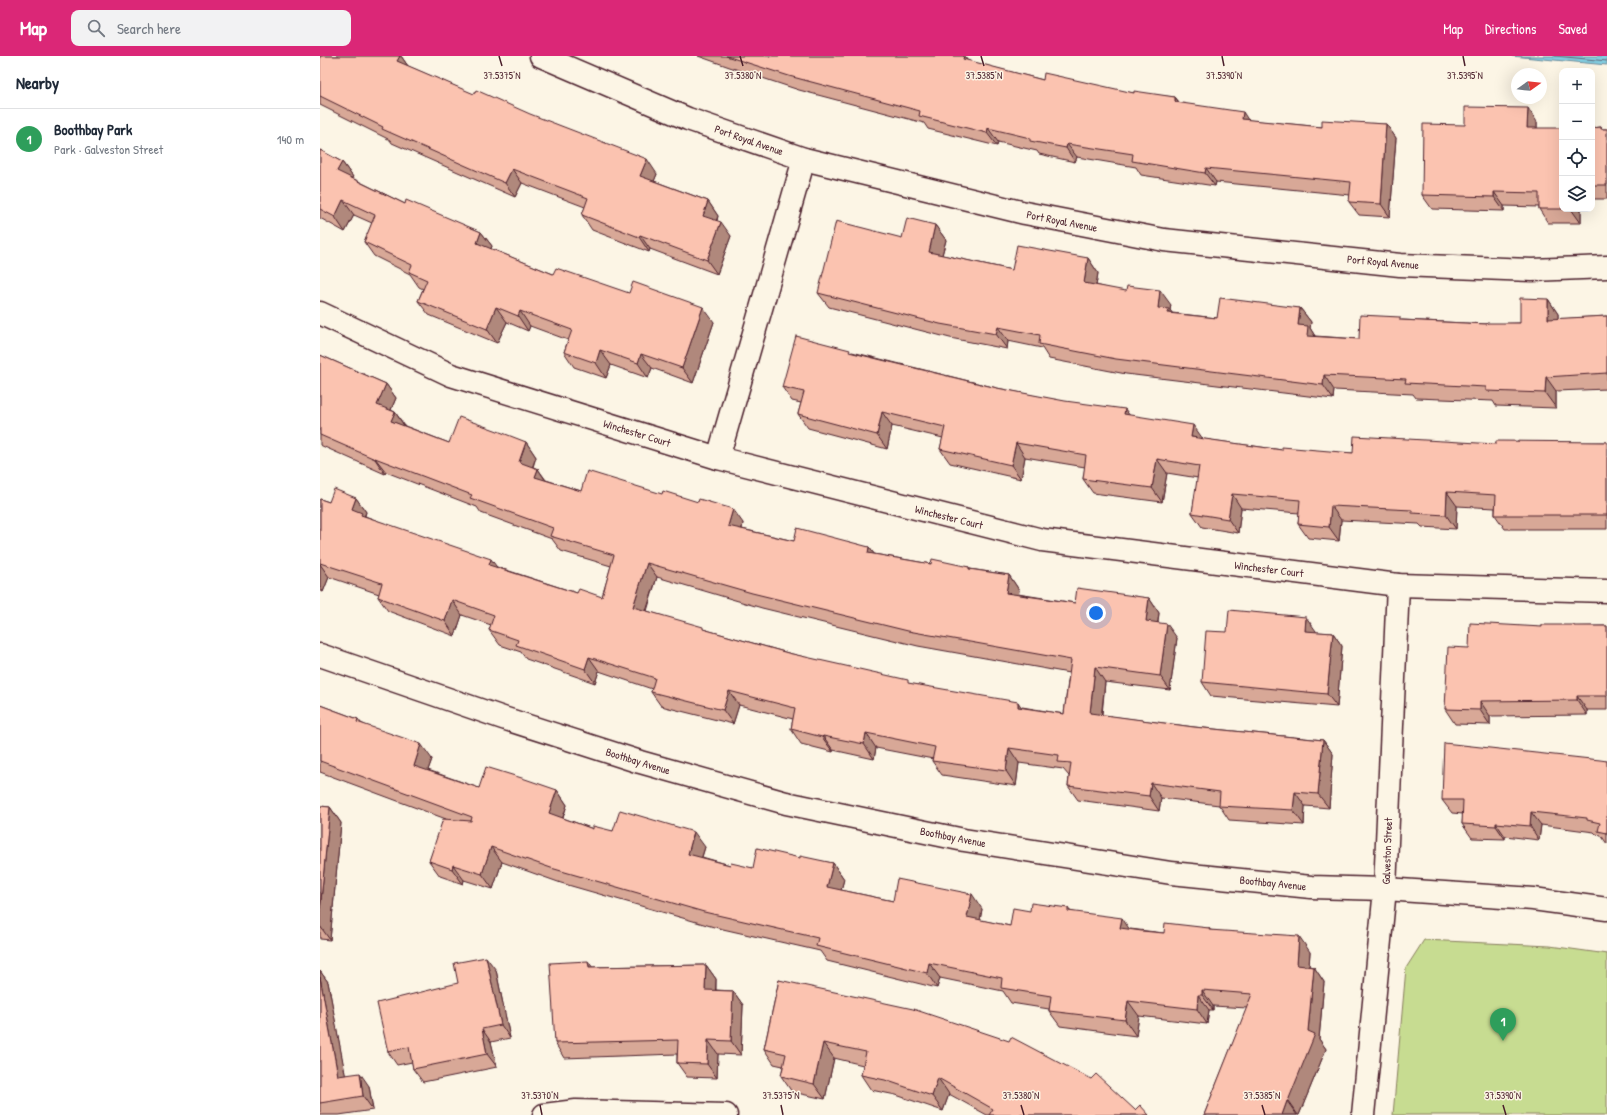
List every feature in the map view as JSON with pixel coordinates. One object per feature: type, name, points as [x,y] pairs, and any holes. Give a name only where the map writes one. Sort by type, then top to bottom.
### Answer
[{"type":"street","name":"Port Royal Avenue","points":[[541,56],[688,119],[804,159],[1025,213],[1164,240],[1400,265],[1532,270],[1607,267]]},
{"type":"street","points":[[718,458],[804,159]]},
{"type":"street","name":"Winchester Court","points":[[320,313],[451,375],[718,458],[1042,540],[1398,585],[1607,591]]},
{"type":"street","name":"Galveston Street","points":[[1363,1115],[1385,889],[1398,585]]},
{"type":"street","name":"Boothbay Avenue","points":[[320,655],[503,718],[640,762],[786,803],[964,840],[1171,873],[1310,887],[1385,889],[1533,899],[1607,909]]},
{"type":"street","points":[[544,1115],[576,1111],[726,1115]]},
{"type":"green space","points":[[1424,940],[1550,946],[1607,954],[1607,1115],[1393,1115],[1406,968]]},
{"type":"water","points":[[1512,56],[1607,56],[1607,65]]},
{"type":"building","points":[[320,56],[400,56],[397,61],[474,94],[476,90],[530,114],[647,159],[640,176],[708,201],[703,216],[721,222],[707,260],[640,235],[639,237],[582,215],[588,198],[512,169],[505,183],[382,129],[383,127],[320,96]]},
{"type":"building","points":[[726,56],[964,56],[963,59],[1043,80],[1044,73],[1134,93],[1134,91],[1175,97],[1175,102],[1243,112],[1242,119],[1322,127],[1322,120],[1386,124],[1381,204],[1349,202],[1351,182],[1206,168],[1205,173],[1132,161],[1133,154],[1067,144],[1066,148],[1030,141],[1030,138],[988,128],[987,133],[919,116],[920,111],[789,76]]},
{"type":"building","points":[[1465,107],[1528,108],[1527,128],[1559,128],[1559,209],[1539,209],[1539,193],[1494,192],[1494,197],[1422,195],[1423,124],[1465,125]]},
{"type":"building","points":[[1601,127],[1601,129],[1607,129],[1607,185],[1595,185],[1595,128]]},
{"type":"building","points":[[320,150],[342,162],[337,171],[405,204],[406,200],[481,232],[477,243],[553,274],[556,268],[629,293],[633,282],[703,307],[682,368],[641,354],[638,363],[600,350],[596,363],[564,352],[572,330],[520,311],[518,316],[496,307],[487,329],[418,301],[427,280],[409,272],[412,265],[364,242],[375,215],[343,200],[335,217],[320,209]]},
{"type":"building","points":[[907,218],[935,225],[929,252],[1012,270],[1017,245],[1088,258],[1084,283],[1126,291],[1127,286],[1160,290],[1158,308],[1169,309],[1168,313],[1217,318],[1220,298],[1300,308],[1298,325],[1308,326],[1307,336],[1359,339],[1360,315],[1400,317],[1400,320],[1487,324],[1520,323],[1520,298],[1548,299],[1548,319],[1607,316],[1607,373],[1546,377],[1545,393],[1486,391],[1486,387],[1405,383],[1406,379],[1324,375],[1323,385],[1116,359],[1039,344],[1040,335],[998,327],[996,334],[940,324],[818,293],[836,221],[902,238]]},
{"type":"building","points":[[796,336],[850,350],[849,352],[997,388],[1065,401],[1125,409],[1124,414],[1193,425],[1191,437],[1282,450],[1282,447],[1353,453],[1354,436],[1496,444],[1496,441],[1607,442],[1607,515],[1495,515],[1496,495],[1447,492],[1446,515],[1412,513],[1412,510],[1331,506],[1329,527],[1298,524],[1300,500],[1232,494],[1228,519],[1192,513],[1199,466],[1157,459],[1152,488],[1083,479],[1086,455],[1016,443],[1011,465],[940,449],[945,427],[882,412],[877,435],[798,414],[804,392],[782,387]]},
{"type":"building","points":[[320,355],[386,384],[377,405],[395,412],[391,421],[449,443],[459,417],[495,430],[526,442],[519,462],[538,469],[535,477],[581,491],[587,471],[662,494],[663,491],[698,502],[699,499],[733,509],[728,526],[794,541],[797,528],[869,547],[868,553],[931,564],[932,559],[969,567],[969,569],[1009,575],[1006,593],[1075,603],[1077,588],[1149,598],[1146,621],[1167,624],[1160,676],[1095,667],[1090,713],[1194,727],[1323,740],[1318,794],[1295,792],[1293,810],[1219,806],[1220,792],[1151,783],[1149,796],[1068,786],[1071,763],[1058,762],[1059,755],[1009,748],[1006,771],[932,761],[935,747],[866,733],[864,744],[822,737],[791,729],[795,708],[729,691],[723,710],[651,692],[655,678],[589,657],[585,669],[516,645],[518,640],[489,630],[494,615],[452,600],[445,621],[378,597],[382,583],[320,563],[320,499],[329,502],[334,489],[356,498],[352,509],[362,513],[361,515],[491,559],[489,565],[577,593],[579,589],[602,597],[614,555],[550,536],[553,528],[470,498],[472,495],[375,459],[320,435]],"holes":[[[647,563],[752,593],[908,631],[1071,660],[1064,714],[1018,707],[1018,702],[908,683],[908,680],[788,653],[633,607]]]},
{"type":"building","points":[[1229,610],[1306,617],[1305,631],[1333,633],[1327,694],[1202,682],[1206,631],[1227,632]]},
{"type":"building","points":[[1470,623],[1542,627],[1542,625],[1607,626],[1607,696],[1577,696],[1577,700],[1480,701],[1480,710],[1445,709],[1448,647],[1469,648]]},
{"type":"building","points":[[320,705],[358,719],[357,722],[421,744],[414,766],[479,788],[486,767],[525,779],[557,790],[549,813],[593,829],[593,826],[613,831],[620,810],[694,832],[688,854],[730,865],[731,863],[753,868],[757,848],[800,858],[800,856],[833,863],[827,887],[893,901],[897,879],[972,894],[967,917],[1010,926],[1013,908],[1030,911],[1031,903],[1068,908],[1068,911],[1122,918],[1120,928],[1142,931],[1164,933],[1165,923],[1209,928],[1209,930],[1299,936],[1297,965],[1314,967],[1308,1031],[1315,1034],[1282,1115],[1204,1115],[1252,994],[1202,990],[1202,995],[1198,995],[1197,1009],[1128,1001],[1125,1020],[1049,1011],[1051,996],[1001,988],[1002,978],[929,963],[927,973],[816,946],[818,938],[704,912],[551,868],[491,847],[482,874],[453,865],[452,869],[429,861],[443,819],[471,821],[472,817],[320,761]]},
{"type":"building","points":[[1444,743],[1607,761],[1607,833],[1598,831],[1600,823],[1587,820],[1587,818],[1531,812],[1530,826],[1496,823],[1496,826],[1462,824],[1463,800],[1442,800]]},
{"type":"building","points":[[320,806],[330,807],[320,911]]},
{"type":"building","points":[[486,957],[501,1025],[482,1029],[487,1054],[413,1069],[409,1047],[388,1052],[377,1003],[458,983],[454,963]]},
{"type":"building","points":[[588,961],[589,967],[706,965],[705,990],[733,991],[731,1041],[708,1040],[707,1064],[677,1063],[678,1040],[555,1043],[550,963]]},
{"type":"building","points":[[320,977],[338,1076],[360,1073],[363,1096],[320,1103]]},
{"type":"building","points":[[779,980],[913,1009],[1009,1041],[1011,1037],[1091,1079],[1096,1074],[1135,1110],[1140,1105],[1149,1115],[989,1115],[993,1109],[938,1078],[932,1096],[885,1080],[861,1075],[866,1052],[823,1043],[814,1084],[781,1076],[786,1054],[764,1049]]},
{"type":"place","name":"Boothbay Park","points":[[1503,1041]]}]
